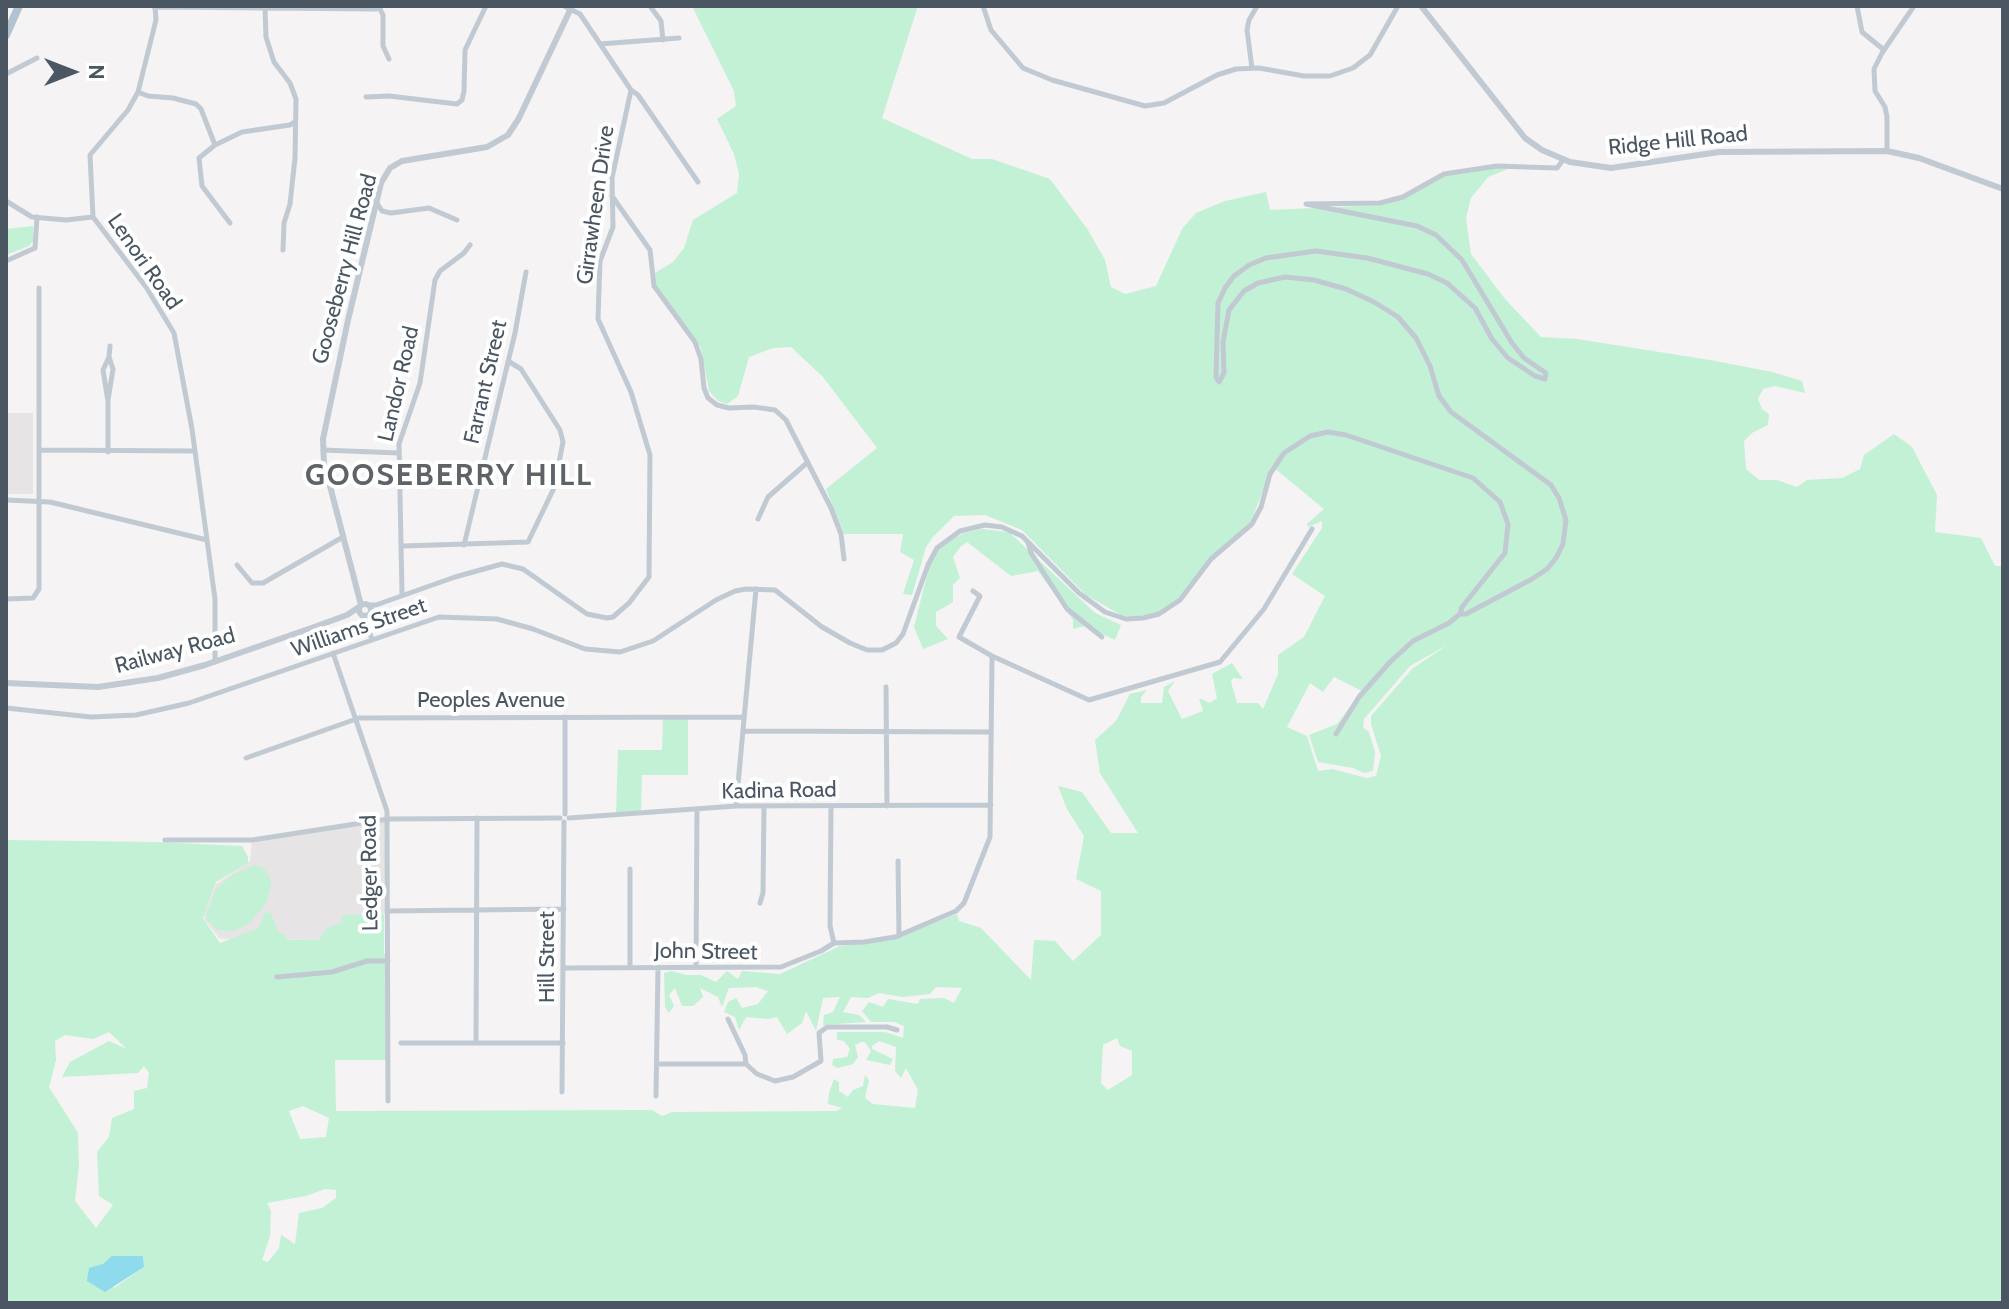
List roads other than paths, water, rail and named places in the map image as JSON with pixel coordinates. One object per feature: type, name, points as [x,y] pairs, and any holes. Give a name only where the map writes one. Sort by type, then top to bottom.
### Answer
[{"type":"main road","points":[[6,35],[19,6]]},
{"type":"street","points":[[154,6],[380,6],[383,46],[389,59]]},
{"type":"street","name":"Lenori Road","points":[[154,6],[156,20],[138,92],[128,110],[90,155],[93,217],[146,287],[174,333],[215,599],[218,660]]},
{"type":"street","points":[[366,97],[389,96],[457,104],[462,100],[464,91],[465,50],[486,6]]},
{"type":"street","points":[[650,6],[661,21],[663,40]]},
{"type":"street","points":[[983,6],[991,30],[1023,68],[1052,80],[1145,106],[1164,103],[1217,75],[1236,69],[1330,76],[1353,68],[1370,55],[1398,6]]},
{"type":"street","name":"Ridge Hill Road","points":[[1421,6],[1519,132],[1537,148],[1563,160],[1611,168],[1737,150],[1887,151],[1919,158],[2003,189]]},
{"type":"street","points":[[1857,6],[1862,32],[1884,50]]},
{"type":"street","points":[[1887,151],[1885,107],[1873,85],[1874,69],[1914,6]]},
{"type":"street","points":[[569,7],[580,14],[698,182]]},
{"type":"street","name":"Gooseberry Hill Road","points":[[366,609],[343,537],[323,450],[324,429],[384,176],[397,163],[487,147],[508,135],[519,118],[569,7]]},
{"type":"street","points":[[265,8],[266,37],[274,62],[290,83],[296,99],[295,158],[290,204],[284,223],[283,250]]},
{"type":"street","points":[[1252,68],[1247,30],[1256,8]]},
{"type":"street","points":[[600,44],[679,38]]},
{"type":"street","points":[[6,74],[37,58]]},
{"type":"street","name":"Girrawheen Drive","points":[[366,609],[402,594],[502,564],[523,569],[587,614],[601,619],[613,617],[629,603],[649,577],[650,455],[631,392],[598,319],[598,271],[613,227],[612,178],[631,90]]},
{"type":"street","points":[[138,92],[196,104],[201,109],[215,145]]},
{"type":"street","points":[[230,223],[202,186],[199,158],[215,145],[242,132],[290,125],[295,121]]},
{"type":"street","points":[[1460,614],[1466,614],[1532,579],[1556,558],[1563,544],[1566,520],[1551,485],[1451,412],[1439,396],[1430,366],[1416,338],[1398,317],[1374,302],[1346,289],[1314,280],[1285,277],[1258,283],[1244,291],[1229,310],[1223,342],[1224,373],[1219,382],[1216,377],[1218,303],[1234,276],[1266,258],[1316,251],[1367,258],[1428,274],[1447,283],[1475,308],[1492,339],[1508,358],[1545,379],[1546,373],[1524,358],[1512,343],[1462,260],[1436,235],[1417,226],[1306,204],[1380,203],[1403,197],[1444,174],[1497,166],[1557,168],[1563,160]]},
{"type":"street","points":[[612,195],[650,250],[654,286],[695,342],[708,398],[717,405],[729,408],[775,410],[786,420],[841,534],[844,559]]},
{"type":"street","points":[[6,201],[37,217],[66,220],[93,217]]},
{"type":"street","points":[[376,202],[382,211],[391,213],[429,208],[457,220]]},
{"type":"street","points":[[6,261],[35,248],[37,217]]},
{"type":"street","name":"Landor Road","points":[[402,594],[399,444],[420,383],[435,280],[440,271],[470,245]]},
{"type":"street","name":"Farrant Street","points":[[464,545],[526,272]]},
{"type":"street","points":[[6,599],[33,598],[39,593],[39,288]]},
{"type":"street","points":[[108,452],[108,401],[103,370],[110,346]]},
{"type":"street","points":[[403,546],[528,542],[554,488],[563,442],[560,430],[521,369],[508,361]]},
{"type":"street","points":[[736,806],[756,589],[784,594],[822,627],[850,643],[867,650],[882,650],[896,643],[903,634],[928,565],[943,542],[966,529],[985,525],[1009,529],[1028,541],[1068,583],[1099,608],[1126,619],[1151,616],[1171,608],[1180,600],[1211,559],[1252,524],[1274,467],[1284,453],[1313,434],[1335,432],[1468,476],[1483,485],[1503,505],[1508,524],[1503,556],[1462,607],[1460,614],[1413,641],[1390,662],[1359,697],[1336,734]]},
{"type":"street","points":[[40,450],[194,451]]},
{"type":"street","points":[[323,450],[399,453]]},
{"type":"street","points":[[758,519],[768,497],[808,462]]},
{"type":"street","points":[[6,500],[40,500],[207,540]]},
{"type":"street","points":[[973,591],[980,596],[959,637],[992,656],[1089,700],[1220,662],[1264,609],[1312,529]]},
{"type":"street","points":[[237,565],[252,583],[263,583],[343,537]]},
{"type":"street","points":[[1028,541],[1031,553],[1067,609],[1102,637]]},
{"type":"street","name":"Williams Street","points":[[6,708],[91,717],[136,715],[189,703],[439,617],[479,617],[533,629],[585,649],[620,652],[653,641],[735,591],[756,589]]},
{"type":"street","points":[[366,609],[372,639]]},
{"type":"street","name":"Railway Road","points":[[6,683],[114,686],[175,674],[366,609]]},
{"type":"street","name":"Ledger Road","points":[[333,653],[388,819],[388,1101]]},
{"type":"street","name":"John Street","points":[[565,968],[781,967],[834,943],[899,936],[956,911],[989,845],[992,656]]},
{"type":"street","points":[[886,687],[887,806]]},
{"type":"street","name":"Hill Street","points":[[562,1092],[565,717]]},
{"type":"street","name":"Peoples Avenue","points":[[246,758],[356,719],[744,717]]},
{"type":"street","points":[[743,731],[991,732]]},
{"type":"street","name":"Kadina Road","points":[[165,840],[252,840],[388,819],[564,818],[736,806],[991,805]]},
{"type":"street","points":[[760,903],[763,893],[764,806]]},
{"type":"street","points":[[831,806],[830,926],[834,943]]},
{"type":"street","points":[[696,967],[697,809]]},
{"type":"street","points":[[476,1043],[477,818]]},
{"type":"street","points":[[898,861],[899,936]]},
{"type":"street","points":[[630,869],[630,967]]},
{"type":"street","points":[[387,911],[564,909]]},
{"type":"street","points":[[277,977],[332,972],[367,961],[388,961]]},
{"type":"street","points":[[656,1096],[658,967]]},
{"type":"street","points":[[728,1019],[745,1055],[746,1064],[757,1074],[775,1081],[793,1077],[821,1061],[819,1033],[827,1027],[887,1027],[897,1030]]},
{"type":"street","points":[[401,1043],[563,1043]]},
{"type":"street","points":[[657,1064],[746,1064]]},
{"type":"water","points":[[112,1256],[143,1256],[144,1267],[105,1292],[87,1281],[89,1268],[103,1264]]},
{"type":"district","name":"GOOSEBERRY HILL","points":[[449,476]]}]
